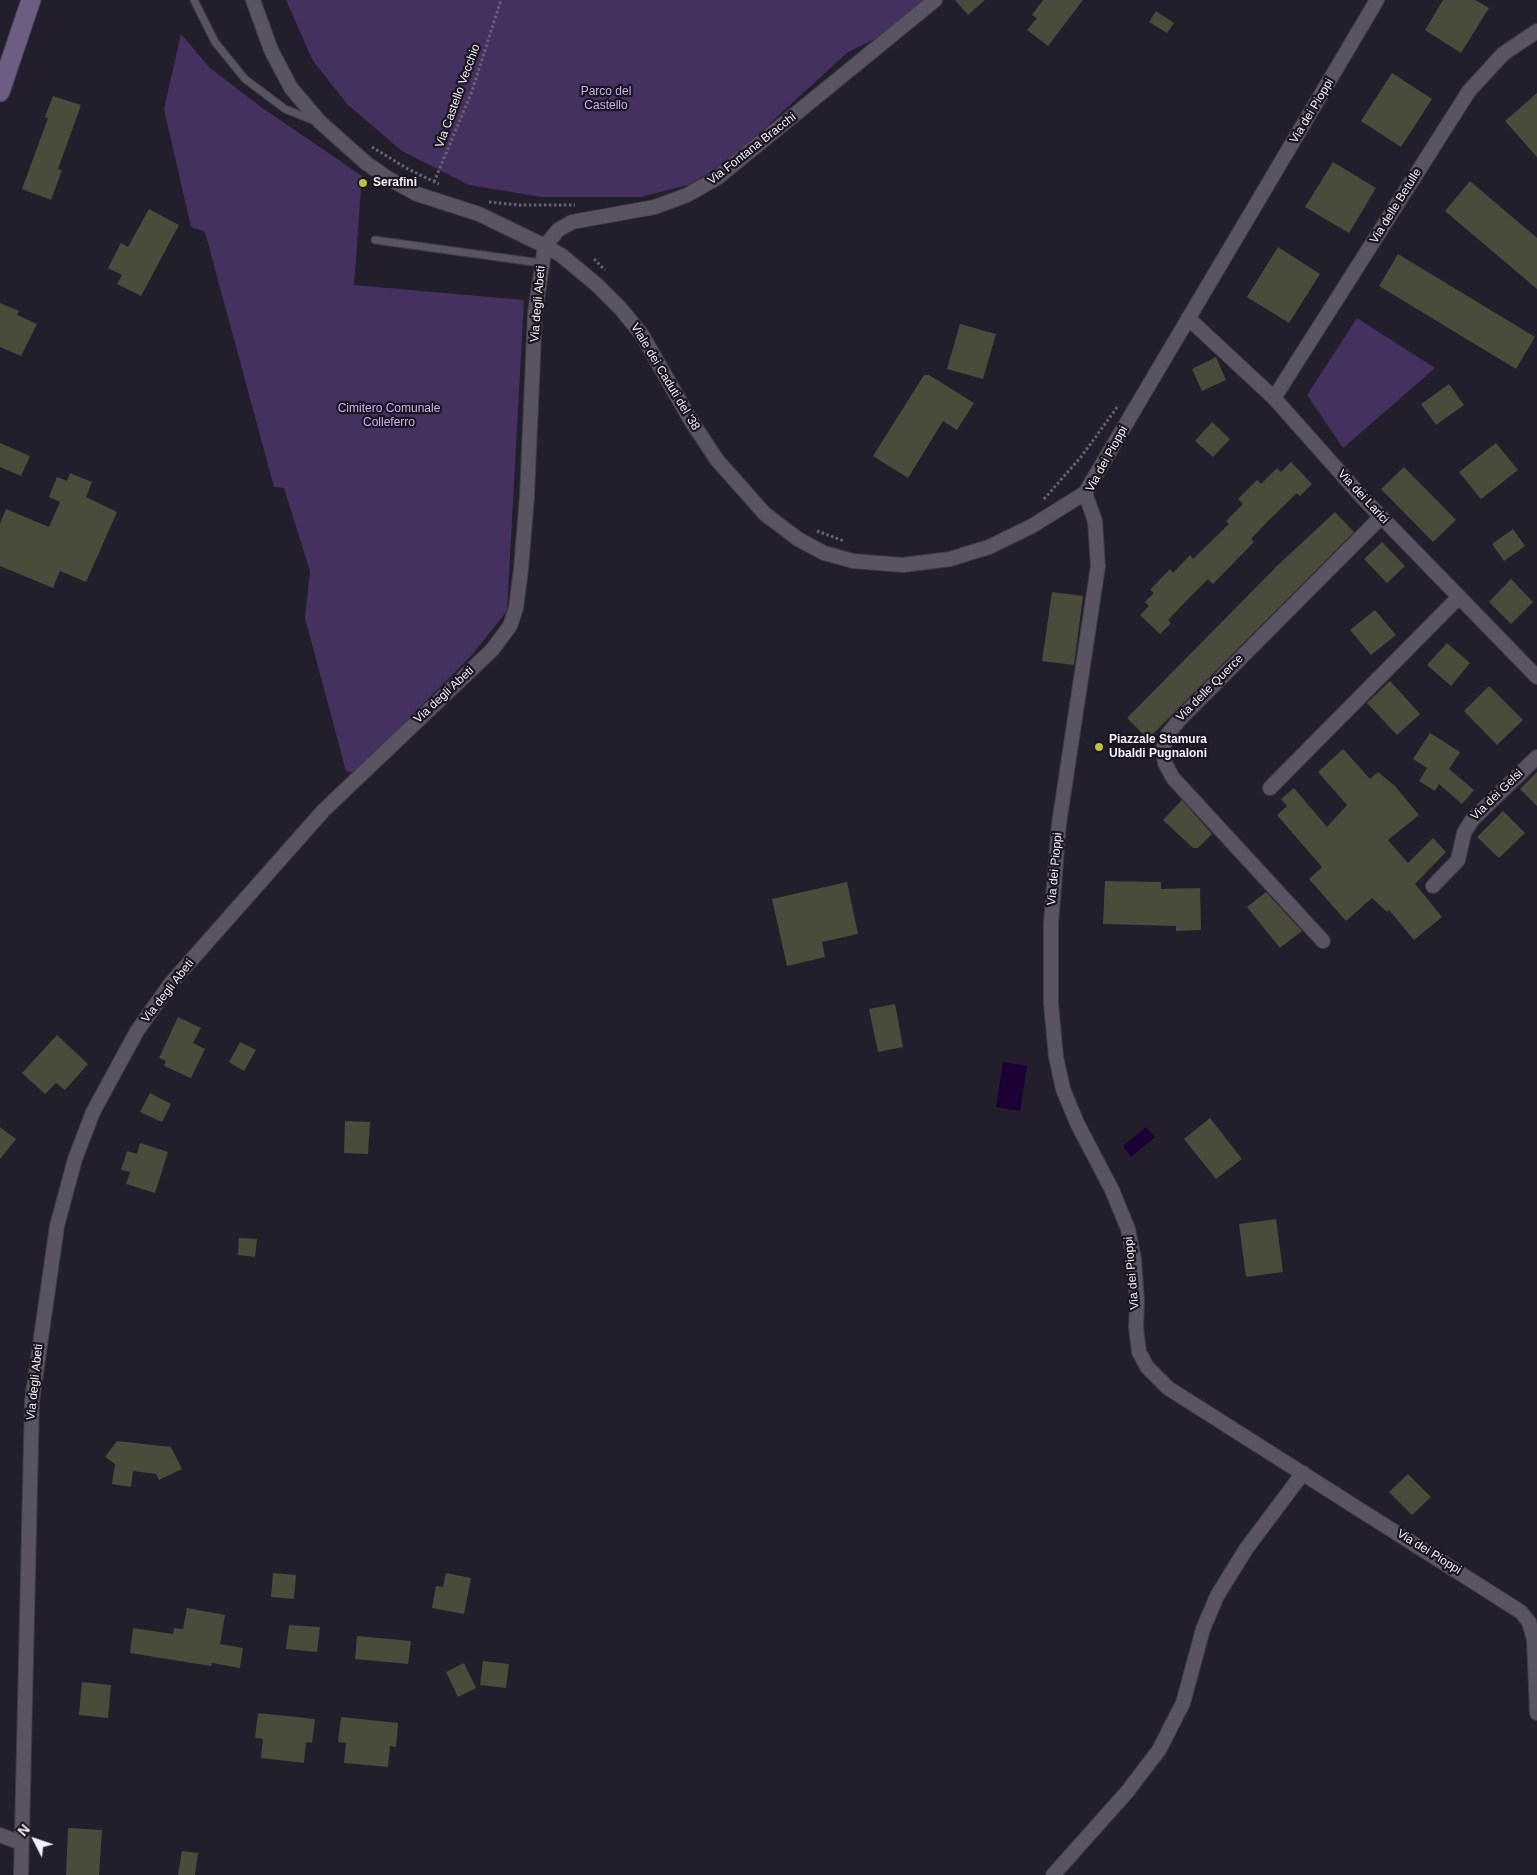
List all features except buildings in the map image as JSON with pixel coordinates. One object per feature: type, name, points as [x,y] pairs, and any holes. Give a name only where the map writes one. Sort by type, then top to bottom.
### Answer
[{"type":"main road","points":[[0,92],[32,0]]},
{"type":"street","name":"Viale dei Caduti del '38","points":[[253,0],[265,36],[285,78],[320,122],[378,172],[403,187],[428,198],[479,214],[544,246],[579,269],[632,322],[651,350],[703,440],[751,500],[788,532],[824,553],[853,562],[887,565],[920,564],[950,559],[1002,541],[1085,493]]},
{"type":"street","name":"Via Fontana Bracchi","points":[[544,246],[558,230],[572,222],[656,207],[687,195],[717,178],[747,156],[935,0]]},
{"type":"street","name":"Via dei Pioppi","points":[[1377,0],[1085,493],[1095,521],[1098,566],[1062,800],[1055,863],[1050,983],[1058,1067],[1073,1115],[1112,1190],[1128,1230],[1133,1252],[1136,1333],[1139,1352],[1144,1364],[1168,1388],[1512,1604],[1525,1617],[1533,1633],[1537,1713]]},
{"type":"street","name":"Via delle Betulle","points":[[1274,398],[1463,100],[1488,68],[1503,54],[1537,31]]},
{"type":"street","name":"Via degli Abeti","points":[[20,1875],[32,1401],[54,1240],[76,1155],[96,1106],[137,1031],[171,983],[323,811],[492,650],[510,626],[516,608],[524,530],[535,312],[544,246]]},
{"type":"street","name":"Via dei Larici","points":[[1188,318],[1274,398],[1381,518],[1537,677]]},
{"type":"street","name":"Via delle Querce","points":[[1323,941],[1173,778],[1165,763],[1163,748],[1168,734],[1180,718],[1381,518]]},
{"type":"street","points":[[1270,788],[1459,597]]},
{"type":"street","name":"Via dei Gelsi","points":[[1433,886],[1458,860],[1464,833],[1472,820],[1537,757]]},
{"type":"street","points":[[1053,1875],[1127,1792],[1158,1750],[1183,1703],[1203,1628],[1214,1601],[1246,1549],[1303,1473]]},
{"type":"street","points":[[0,1835],[21,1843]]},
{"type":"lane","points":[[194,0],[215,42],[245,80],[285,109],[320,122]]},
{"type":"lane","points":[[375,240],[541,263]]},
{"type":"path","name":"Via Castello Vecchio","points":[[428,198],[472,91],[501,0]]},
{"type":"path","points":[[367,143],[408,169],[441,185]]},
{"type":"path","points":[[486,201],[519,205],[579,204]]},
{"type":"path","points":[[594,259],[607,272]]},
{"type":"path","points":[[1042,501],[1081,457],[1119,403]]},
{"type":"path","points":[[810,528],[850,543]]},
{"type":"green space","name":"Parco del Castello","points":[[286,0],[925,0],[887,33],[848,52],[730,160],[688,185],[641,197],[541,197],[469,185],[402,151],[348,105],[313,61]]},
{"type":"green space","name":"Cimitero Comunale Colleferro","points":[[181,34],[210,68],[261,107],[362,176],[354,285],[524,300],[507,611],[471,656],[354,773],[346,771],[305,618],[310,571],[284,488],[274,487],[205,232],[191,227],[164,109]]},
{"type":"green space","points":[[1357,318],[1435,368],[1343,448],[1307,395]]},
{"type":"shaded area","points":[[1003,1062],[1027,1066],[1020,1111],[996,1107]]},
{"type":"shaded area","points":[[1146,1127],[1155,1137],[1131,1157],[1123,1146]]},
{"type":"place","name":"Serafini","points":[[363,183]]},
{"type":"place","name":"Piazzale Stamura Ubaldi Pugnaloni","points":[[1099,747]]}]
